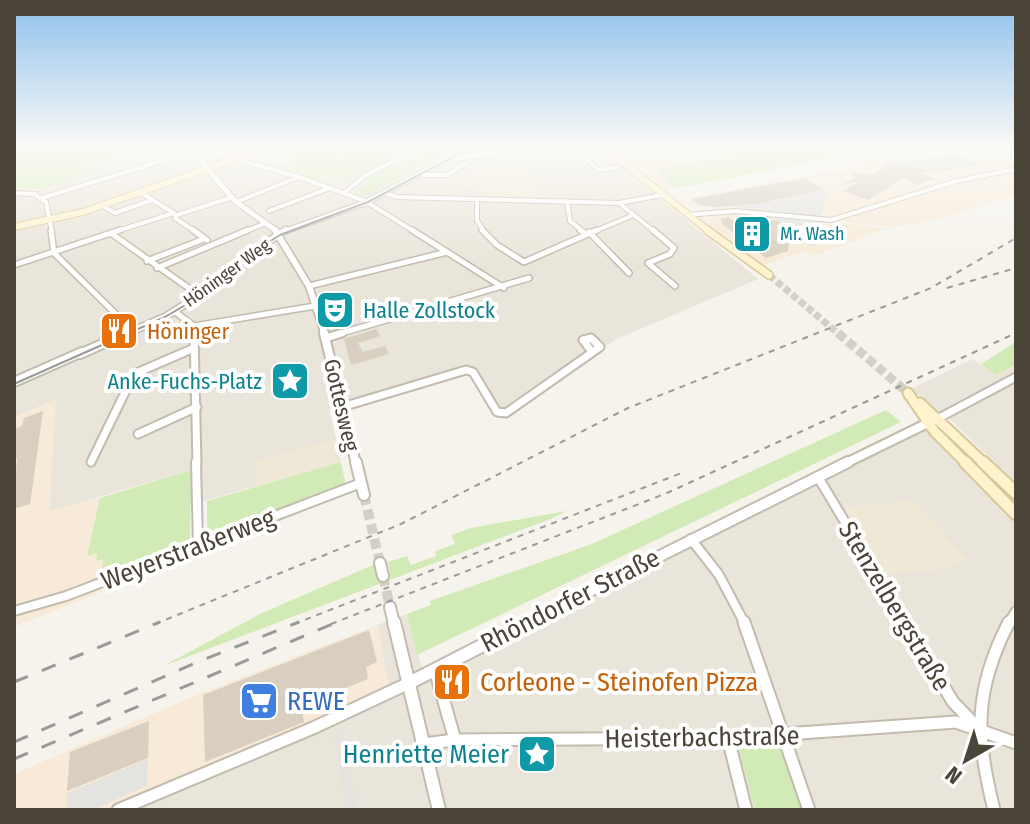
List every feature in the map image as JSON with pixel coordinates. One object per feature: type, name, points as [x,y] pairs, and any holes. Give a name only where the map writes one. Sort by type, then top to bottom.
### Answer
[{"type":"main road","points":[[50,217],[146,187]]},
{"type":"main road","points":[[14,225],[103,206],[152,187]]},
{"type":"main road","points":[[653,187],[769,275]]},
{"type":"main road","points":[[934,421],[1016,493]]},
{"type":"main road","points":[[934,421],[1016,514]]},
{"type":"street","points":[[14,193],[26,192],[42,198],[76,187]]},
{"type":"street","name":"Gottesweg","points":[[224,187],[254,216],[280,234],[309,286],[326,338],[364,495]]},
{"type":"street","points":[[14,265],[268,187]]},
{"type":"street","points":[[344,193],[351,187]]},
{"type":"street","name":"Höninger Weg","points":[[280,234],[367,202],[396,187]]},
{"type":"street","points":[[689,217],[724,211],[831,220],[936,187]]},
{"type":"street","points":[[269,211],[330,188],[367,202],[504,288]]},
{"type":"street","points":[[140,192],[213,244]]},
{"type":"street","points":[[385,193],[397,197],[567,201],[612,206],[662,195]]},
{"type":"street","points":[[42,198],[50,217],[53,251],[131,329]]},
{"type":"street","points":[[103,206],[115,213],[152,200]]},
{"type":"street","points":[[477,200],[474,211],[482,229],[505,252],[527,262],[621,217],[631,216],[642,220],[674,248],[670,254],[648,263],[675,286]]},
{"type":"street","points":[[567,201],[566,210],[571,222],[629,273]]},
{"type":"street","name":"Höninger Weg","points":[[14,382],[143,328],[174,311],[200,296],[244,257],[292,227],[367,202]]},
{"type":"street","points":[[619,203],[631,216]]},
{"type":"street","points":[[254,216],[262,214]]},
{"type":"street","points":[[157,268],[213,244],[268,226],[292,227]]},
{"type":"street","points":[[112,234],[200,296]]},
{"type":"street","points":[[147,261],[204,239]]},
{"type":"street","points":[[309,286],[447,252]]},
{"type":"street","points":[[326,338],[504,288],[529,278]]},
{"type":"street","points":[[198,545],[194,326],[315,306]]},
{"type":"street","name":"Höninger Weg","points":[[80,354],[174,311]]},
{"type":"street","name":"Höninger Weg","points":[[174,311],[194,326]]},
{"type":"street","points":[[91,462],[134,374],[194,348]]},
{"type":"street","points":[[342,407],[466,370],[473,372],[497,412],[506,413],[592,352]]},
{"type":"street","name":"Rhöndorfer Straße","points":[[118,810],[313,728],[409,683],[1016,377]]},
{"type":"street","points":[[138,434],[197,407]]},
{"type":"street","name":"Stenzelbergstraße","points":[[818,477],[942,685],[953,702],[979,729]]},
{"type":"street","name":"Weyerstraßerweg","points":[[14,611],[66,596],[361,483]]},
{"type":"street","points":[[691,539],[719,575],[739,608],[786,736],[809,810]]},
{"type":"street","points":[[380,563],[383,576]]},
{"type":"street","points":[[390,607],[439,810]]},
{"type":"street","points":[[994,810],[979,729],[994,655],[1016,611]]},
{"type":"street","points":[[434,668],[455,740]]},
{"type":"street","name":"Heisterbachstraße","points":[[423,744],[455,740],[786,736],[956,722],[979,729]]},
{"type":"street","points":[[979,729],[1016,743]]},
{"type":"street","points":[[728,738],[746,810]]},
{"type":"shaded area","points":[[14,187],[33,191],[44,187],[647,187],[758,279],[615,340],[500,413],[472,367],[329,409],[341,462],[189,505],[190,470],[49,512],[55,400],[14,417]]},
{"type":"shaded area","points":[[469,187],[541,187],[542,198],[479,197],[480,191]]},
{"type":"shaded area","points":[[746,187],[1016,187],[1016,194],[935,221],[892,227],[688,206],[681,200]]},
{"type":"shaded area","points":[[823,189],[828,191],[820,218],[734,206],[782,200],[780,197]]},
{"type":"shaded area","points":[[735,213],[886,229],[813,256],[804,251],[765,265],[743,254],[700,220]]},
{"type":"shaded area","points":[[744,214],[821,223],[817,246],[809,246],[774,218],[755,221]]},
{"type":"shaded area","points":[[171,318],[183,326],[140,346],[131,336]]},
{"type":"shaded area","points":[[973,359],[996,375],[1016,366],[1016,483],[952,421],[911,389]]},
{"type":"shaded area","points":[[56,400],[49,511],[100,498],[87,555],[98,553],[104,559],[101,592],[14,627],[14,417]]},
{"type":"shaded area","points":[[920,421],[1016,520],[1016,810],[111,810],[389,687],[377,625],[407,614],[425,680]]},
{"type":"shaded area","points":[[335,439],[341,462],[256,486],[254,461]]},
{"type":"shaded area","points":[[915,501],[967,560],[943,569],[885,575],[844,507]]},
{"type":"shaded area","points":[[377,625],[389,687],[111,810],[14,810],[14,774],[199,694]]},
{"type":"shaded area","points":[[343,733],[356,810],[346,810],[335,736]]},
{"type":"shaded area","points":[[148,759],[147,786],[92,810],[66,810],[67,793]]},
{"type":"green space","points":[[363,187],[382,187],[367,195],[359,191]]},
{"type":"green space","points":[[1016,342],[1016,365],[996,375],[981,364]]},
{"type":"green space","points":[[886,410],[901,422],[417,655],[407,614],[431,605],[430,601],[592,544]]},
{"type":"green space","points":[[341,462],[346,486],[207,539],[207,501]]},
{"type":"green space","points":[[191,470],[190,545],[102,578],[103,559],[96,561],[97,553],[87,556],[100,498]]},
{"type":"green space","points":[[566,511],[163,666],[262,613],[373,565],[377,578],[390,573],[388,562],[407,556],[411,565],[436,556],[435,551],[455,544],[451,535],[471,528]]},
{"type":"green space","points":[[781,746],[802,810],[755,810],[739,749]]},
{"type":"building","points":[[754,187],[823,189],[763,203],[719,207],[699,205],[692,199]]},
{"type":"building","points":[[849,187],[887,187],[868,200],[843,191]]},
{"type":"building","name":"Mr. Wash","points":[[728,217],[737,223],[777,220],[804,241],[789,244],[788,251],[766,258],[722,224],[721,219]]},
{"type":"building","points":[[376,329],[380,336],[358,343],[363,352],[385,346],[389,354],[351,365],[344,339]]},
{"type":"building","points":[[43,411],[30,504],[14,509],[17,458],[14,458],[14,429],[22,426],[24,418]]},
{"type":"building","name":"REWE","points":[[369,630],[377,662],[366,667],[368,679],[301,706],[304,722],[205,762],[203,695]]},
{"type":"building","points":[[149,721],[148,758],[67,791],[70,752]]},
{"type":"tunnel","points":[[769,275],[840,335]]},
{"type":"tunnel","points":[[838,333],[908,393]]},
{"type":"tunnel","points":[[364,495],[380,563]]},
{"type":"tunnel","points":[[383,576],[390,607]]},
{"type":"tram line","points":[[14,384],[165,317],[201,296],[245,257],[280,235],[368,202],[395,187]]},
{"type":"railway","points":[[155,624],[401,524],[628,408],[931,288],[1016,238]]},
{"type":"railway","points":[[947,288],[1016,268]]},
{"type":"railway","points":[[331,624],[667,493],[1016,333]]},
{"type":"railway","points":[[294,624],[684,472]]},
{"type":"railway","points":[[14,682],[160,622]]},
{"type":"railway","points":[[14,742],[200,661],[299,622]]},
{"type":"railway","points":[[14,759],[337,622]]},
{"type":"place","name":"Mr. Wash","points":[[752,234]]},
{"type":"place","name":"Halle Zollstock","points":[[335,310]]},
{"type":"place","name":"Höninger","points":[[119,331]]},
{"type":"place","name":"Anke-Fuchs-Platz","points":[[290,381]]},
{"type":"place","name":"Corleone - Steinofen Pizza","points":[[452,682]]},
{"type":"place","name":"REWE","points":[[259,701]]},
{"type":"place","name":"Henriette Meier","points":[[537,754]]}]
